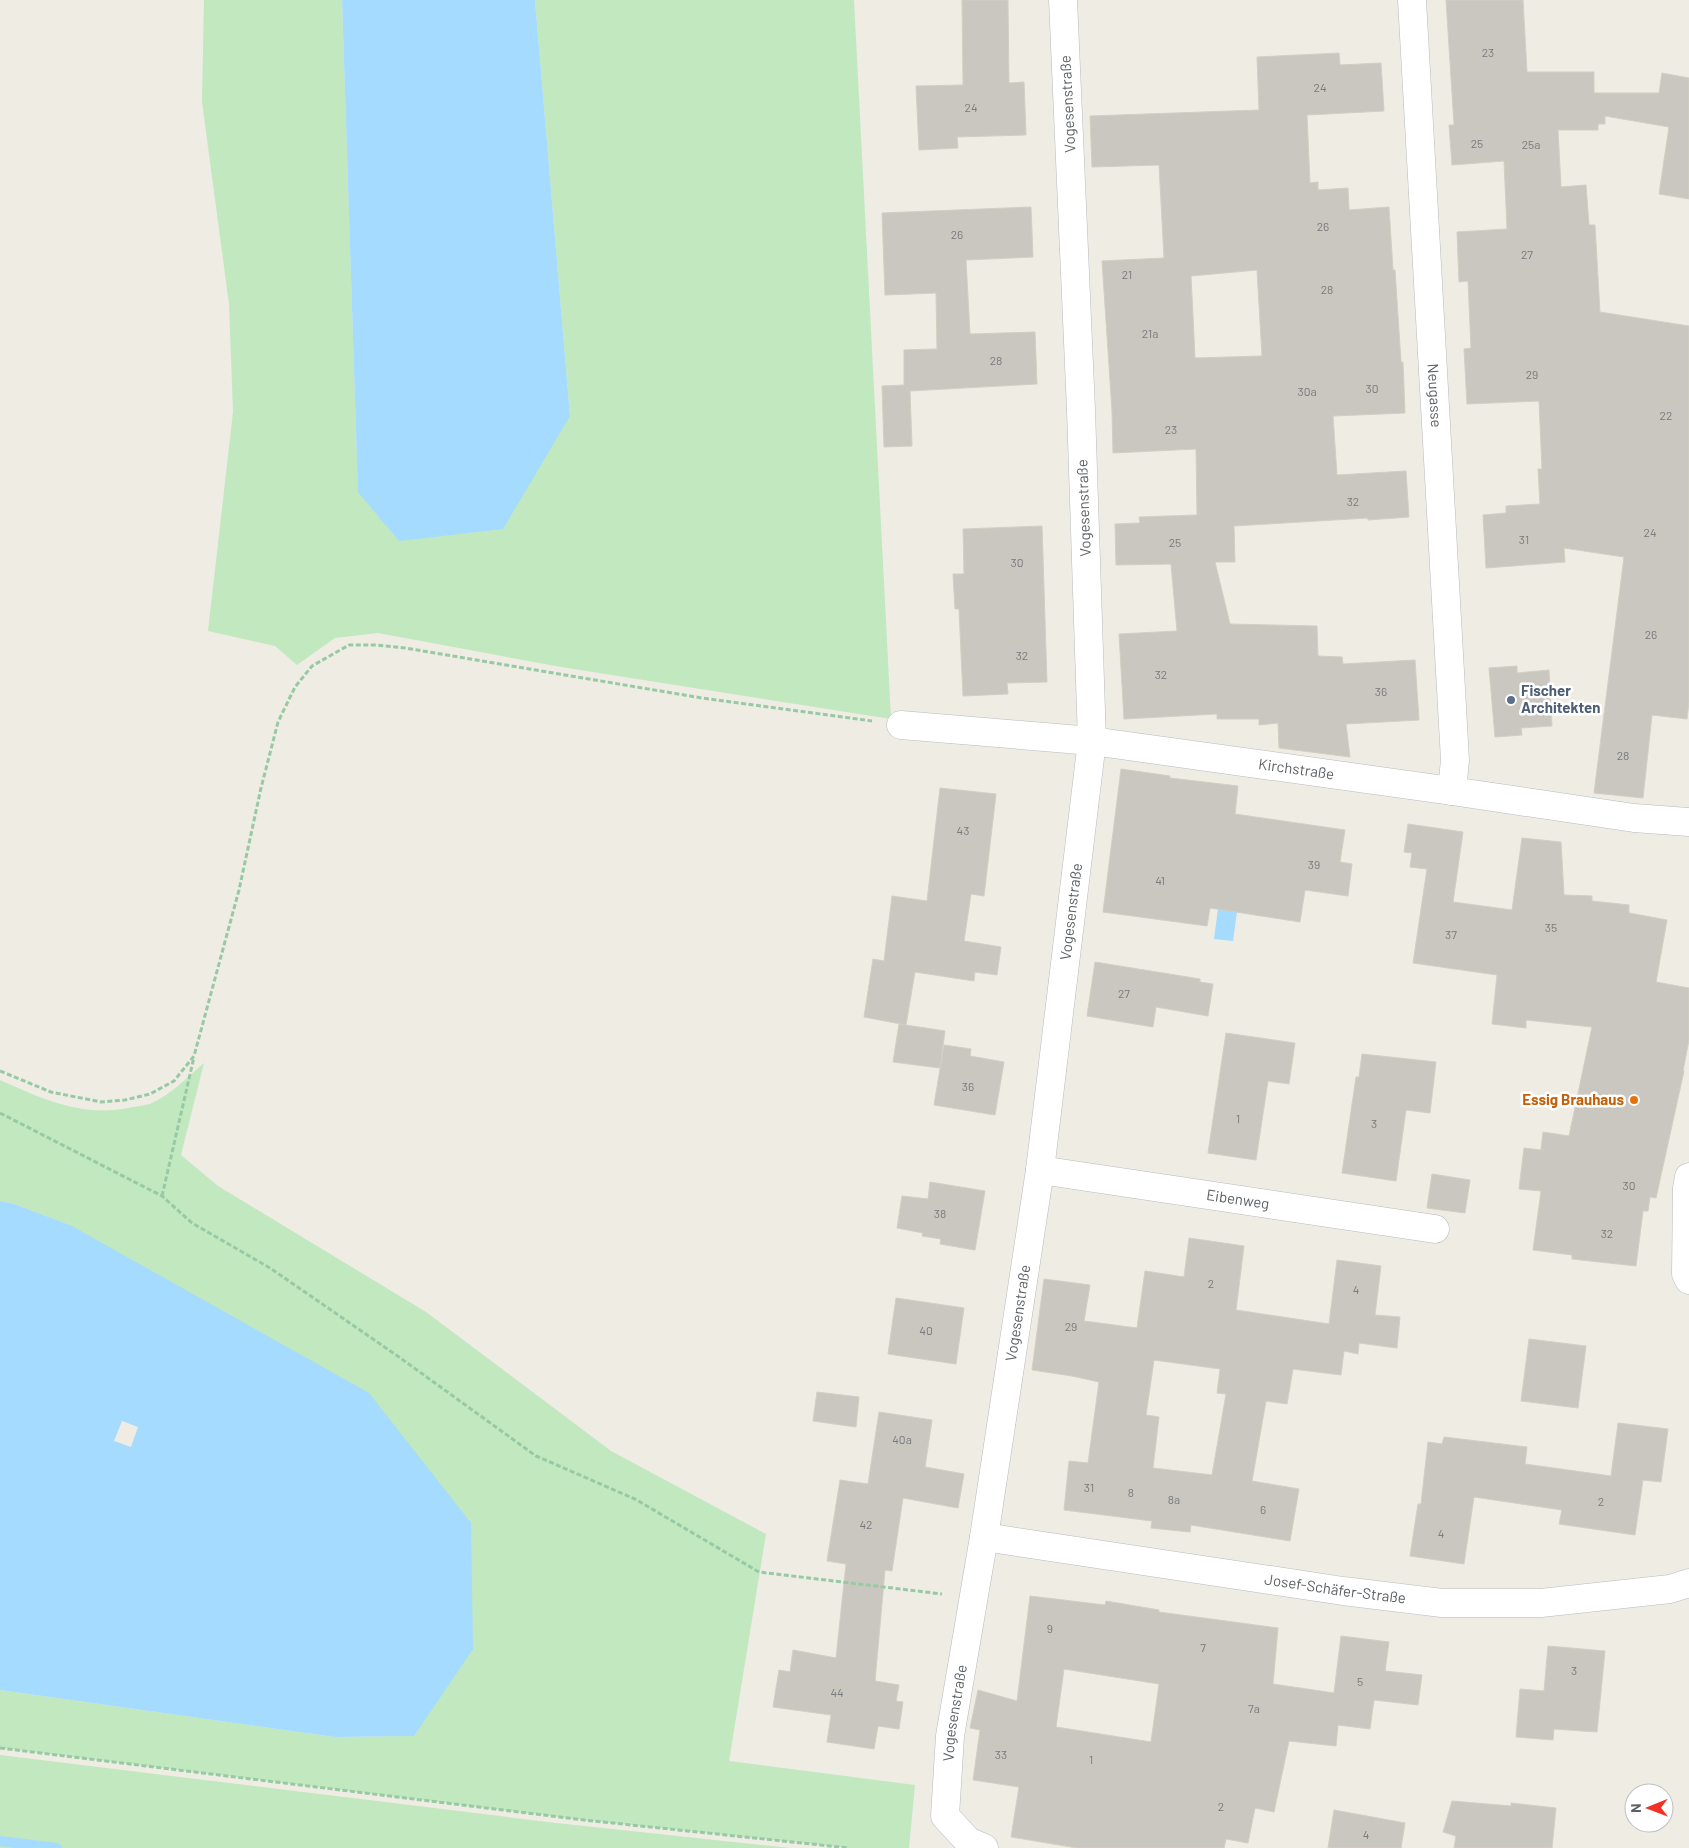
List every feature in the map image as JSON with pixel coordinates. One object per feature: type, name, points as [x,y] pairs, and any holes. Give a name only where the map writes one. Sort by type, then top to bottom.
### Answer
[{"type":"street","name":"Vogesenstraße","points":[[984,1848],[968,1841],[945,1816],[950,1736],[984,1537],[1040,1170],[1092,741],[1081,410],[1063,0]]},
{"type":"street","name":"Neugasse","points":[[1412,0],[1455,760],[1452,791]]},
{"type":"street","name":"Kirchstraße","points":[[902,725],[1092,741],[1634,818],[1689,822]]},
{"type":"street","name":"Eibenweg","points":[[1040,1170],[1435,1229]]},
{"type":"street","points":[[1689,1178],[1687,1188],[1686,1264],[1686,1274],[1689,1280]]},
{"type":"street","name":"Josef-Schäfer-Straße","points":[[984,1537],[1343,1591],[1442,1603],[1541,1603],[1670,1589],[1689,1583]]},
{"type":"path","points":[[162,1196],[194,1056],[239,890],[261,788],[278,722],[295,687],[312,666],[349,645],[377,645],[405,648],[702,698],[902,725]]},
{"type":"path","points":[[0,1071],[51,1092],[101,1102],[125,1100],[150,1094],[174,1081],[194,1056]]},
{"type":"path","points":[[0,1113],[162,1196],[192,1223],[270,1268],[399,1357],[536,1456],[635,1499],[760,1572],[941,1594],[972,1602]]},
{"type":"path","points":[[0,1748],[545,1815],[849,1848]]},
{"type":"green space","points":[[204,0],[342,0],[358,492],[570,416],[535,0],[854,0],[891,719],[561,667],[378,633],[335,638],[297,665],[275,646],[208,631],[233,412],[229,304],[202,102]]},
{"type":"green space","points":[[204,1063],[181,1155],[218,1186],[426,1312],[611,1451],[766,1534],[729,1761],[915,1785],[909,1848],[849,1848],[584,1820],[0,1748],[0,1690],[335,1737],[414,1736],[70,1225],[14,1204],[0,1201],[0,1080],[47,1100],[78,1108],[111,1110],[146,1105],[159,1100]]},
{"type":"green space","points":[[0,1755],[556,1823],[790,1848],[0,1848]]},
{"type":"water","points":[[342,0],[535,0],[570,416],[503,529],[399,541],[358,492]]},
{"type":"water","points":[[1222,879],[1241,882],[1233,941],[1214,939]]},
{"type":"water","points":[[0,1201],[14,1204],[70,1225],[369,1393],[471,1523],[473,1649],[414,1736],[335,1737],[0,1690]],"holes":[[[122,1421],[138,1427],[131,1447],[114,1441]]]},
{"type":"building","points":[[962,0],[1008,0],[1009,83],[1024,82],[1026,135],[957,137],[958,148],[919,150],[916,86],[963,85]]},
{"type":"building","points":[[1446,0],[1523,0],[1527,72],[1594,72],[1594,93],[1659,93],[1662,73],[1689,78],[1689,199],[1659,194],[1669,127],[1605,116],[1605,124],[1598,124],[1598,130],[1558,130],[1561,187],[1586,185],[1589,225],[1595,225],[1600,312],[1689,326],[1689,702],[1687,719],[1652,715],[1643,798],[1594,793],[1624,557],[1564,548],[1565,562],[1486,568],[1483,515],[1506,513],[1506,506],[1540,504],[1538,469],[1542,469],[1539,401],[1467,404],[1464,349],[1471,348],[1468,281],[1459,282],[1457,232],[1507,229],[1504,161],[1452,165],[1449,125],[1454,125]]},
{"type":"building","points":[[1339,53],[1340,65],[1381,63],[1384,111],[1307,115],[1310,183],[1318,182],[1318,190],[1348,188],[1349,210],[1389,207],[1401,362],[1403,362],[1405,413],[1333,416],[1337,475],[1406,471],[1409,517],[1234,526],[1235,562],[1215,562],[1230,624],[1317,626],[1318,656],[1342,657],[1343,664],[1415,660],[1419,720],[1346,724],[1350,757],[1279,748],[1278,723],[1259,725],[1259,719],[1217,719],[1217,714],[1124,719],[1119,634],[1177,631],[1171,564],[1116,565],[1115,524],[1140,523],[1139,517],[1197,515],[1196,449],[1113,453],[1102,261],[1164,258],[1159,165],[1092,167],[1090,116],[1259,110],[1257,57]],"holes":[[[1257,270],[1262,356],[1195,358],[1191,276]]]},
{"type":"building","points":[[1031,207],[1033,257],[966,260],[970,334],[1035,332],[1037,384],[910,391],[912,446],[884,447],[882,386],[904,385],[904,350],[937,349],[936,293],[885,295],[882,213]]},
{"type":"building","points":[[1042,526],[1047,682],[1007,683],[1008,694],[963,696],[959,609],[955,609],[953,574],[964,574],[963,529]]},
{"type":"building","points":[[1517,666],[1517,673],[1549,670],[1552,726],[1521,728],[1522,735],[1495,737],[1489,668]]},
{"type":"building","points":[[1121,769],[1170,776],[1170,778],[1238,786],[1235,814],[1345,830],[1340,862],[1352,864],[1348,896],[1305,890],[1300,922],[1210,908],[1207,926],[1103,912]]},
{"type":"building","points":[[940,788],[996,794],[984,896],[971,894],[964,941],[1001,947],[997,975],[975,972],[974,981],[915,972],[906,1025],[864,1017],[873,959],[884,961],[892,896],[927,901]]},
{"type":"building","points":[[1408,824],[1463,832],[1453,902],[1512,910],[1522,838],[1561,842],[1564,895],[1592,896],[1592,901],[1629,905],[1629,913],[1667,920],[1656,982],[1689,988],[1689,1040],[1656,1198],[1650,1197],[1648,1211],[1643,1211],[1636,1266],[1572,1259],[1572,1255],[1533,1250],[1541,1191],[1519,1189],[1524,1148],[1541,1150],[1543,1132],[1569,1136],[1592,1027],[1526,1020],[1526,1028],[1492,1024],[1497,975],[1413,963],[1427,869],[1410,867],[1412,853],[1404,852]]},
{"type":"building","points":[[1095,962],[1200,979],[1200,982],[1213,984],[1208,1016],[1156,1007],[1153,1027],[1087,1016]]},
{"type":"building","points":[[899,1024],[945,1031],[940,1068],[893,1062]]},
{"type":"building","points":[[1226,1033],[1295,1043],[1289,1084],[1268,1081],[1256,1160],[1208,1153]]},
{"type":"building","points":[[944,1045],[971,1049],[970,1056],[1004,1062],[995,1115],[934,1105]]},
{"type":"building","points":[[1362,1054],[1436,1062],[1430,1113],[1406,1110],[1396,1181],[1342,1173],[1356,1077],[1359,1077]]},
{"type":"building","points":[[1432,1174],[1470,1180],[1465,1213],[1427,1208]]},
{"type":"building","points":[[930,1182],[985,1191],[975,1250],[940,1244],[941,1239],[922,1236],[923,1233],[897,1228],[902,1196],[928,1199]]},
{"type":"building","points":[[1189,1238],[1244,1246],[1236,1310],[1329,1324],[1337,1260],[1381,1266],[1375,1315],[1400,1317],[1397,1348],[1359,1343],[1358,1354],[1344,1351],[1341,1375],[1293,1369],[1287,1404],[1266,1401],[1252,1481],[1299,1489],[1290,1541],[1191,1525],[1190,1532],[1151,1528],[1152,1521],[1064,1510],[1069,1461],[1088,1463],[1099,1382],[1032,1370],[1044,1279],[1090,1285],[1084,1321],[1137,1328],[1145,1271],[1184,1277]],"holes":[[[1154,1360],[1220,1369],[1217,1393],[1226,1394],[1212,1475],[1153,1468],[1159,1417],[1146,1415]]]},
{"type":"building","points":[[896,1298],[964,1308],[956,1364],[888,1354]]},
{"type":"building","points":[[1529,1339],[1586,1346],[1578,1408],[1521,1401]]},
{"type":"building","points":[[817,1392],[859,1397],[856,1427],[813,1421]]},
{"type":"building","points":[[879,1412],[932,1420],[925,1467],[964,1474],[958,1508],[903,1498],[892,1571],[885,1570],[875,1681],[899,1685],[896,1701],[903,1702],[899,1729],[878,1726],[874,1749],[827,1742],[831,1715],[773,1707],[779,1670],[790,1672],[793,1650],[836,1658],[846,1564],[827,1561],[840,1480],[868,1484]]},
{"type":"building","points":[[1618,1423],[1668,1429],[1661,1482],[1643,1480],[1635,1535],[1559,1524],[1562,1510],[1474,1497],[1464,1564],[1410,1556],[1418,1504],[1421,1504],[1428,1442],[1442,1444],[1444,1437],[1527,1447],[1525,1464],[1611,1476]]},
{"type":"building","points":[[1030,1596],[1105,1605],[1106,1601],[1159,1610],[1159,1612],[1278,1628],[1273,1684],[1334,1693],[1341,1636],[1389,1642],[1385,1671],[1422,1675],[1418,1705],[1374,1700],[1370,1729],[1338,1725],[1336,1746],[1289,1741],[1274,1812],[1255,1808],[1248,1843],[1226,1839],[1224,1848],[1077,1848],[1011,1837],[1019,1787],[973,1780],[980,1730],[970,1728],[978,1690],[1017,1701]],"holes":[[[1064,1669],[1159,1684],[1151,1742],[1056,1727]]]},
{"type":"building","points":[[1548,1646],[1605,1651],[1597,1732],[1554,1729],[1553,1740],[1516,1737],[1520,1689],[1544,1691]]},
{"type":"building","points":[[1452,1801],[1511,1806],[1511,1803],[1556,1808],[1552,1848],[1454,1848],[1456,1836],[1443,1832]]},
{"type":"building","points":[[1334,1810],[1405,1823],[1401,1848],[1328,1848]]},
{"type":"waterway","points":[[0,1841],[57,1848]]},
{"type":"place","name":"Fischer Architekten","points":[[1511,700]]},
{"type":"place","name":"Essig Brauhaus","points":[[1634,1100]]}]
